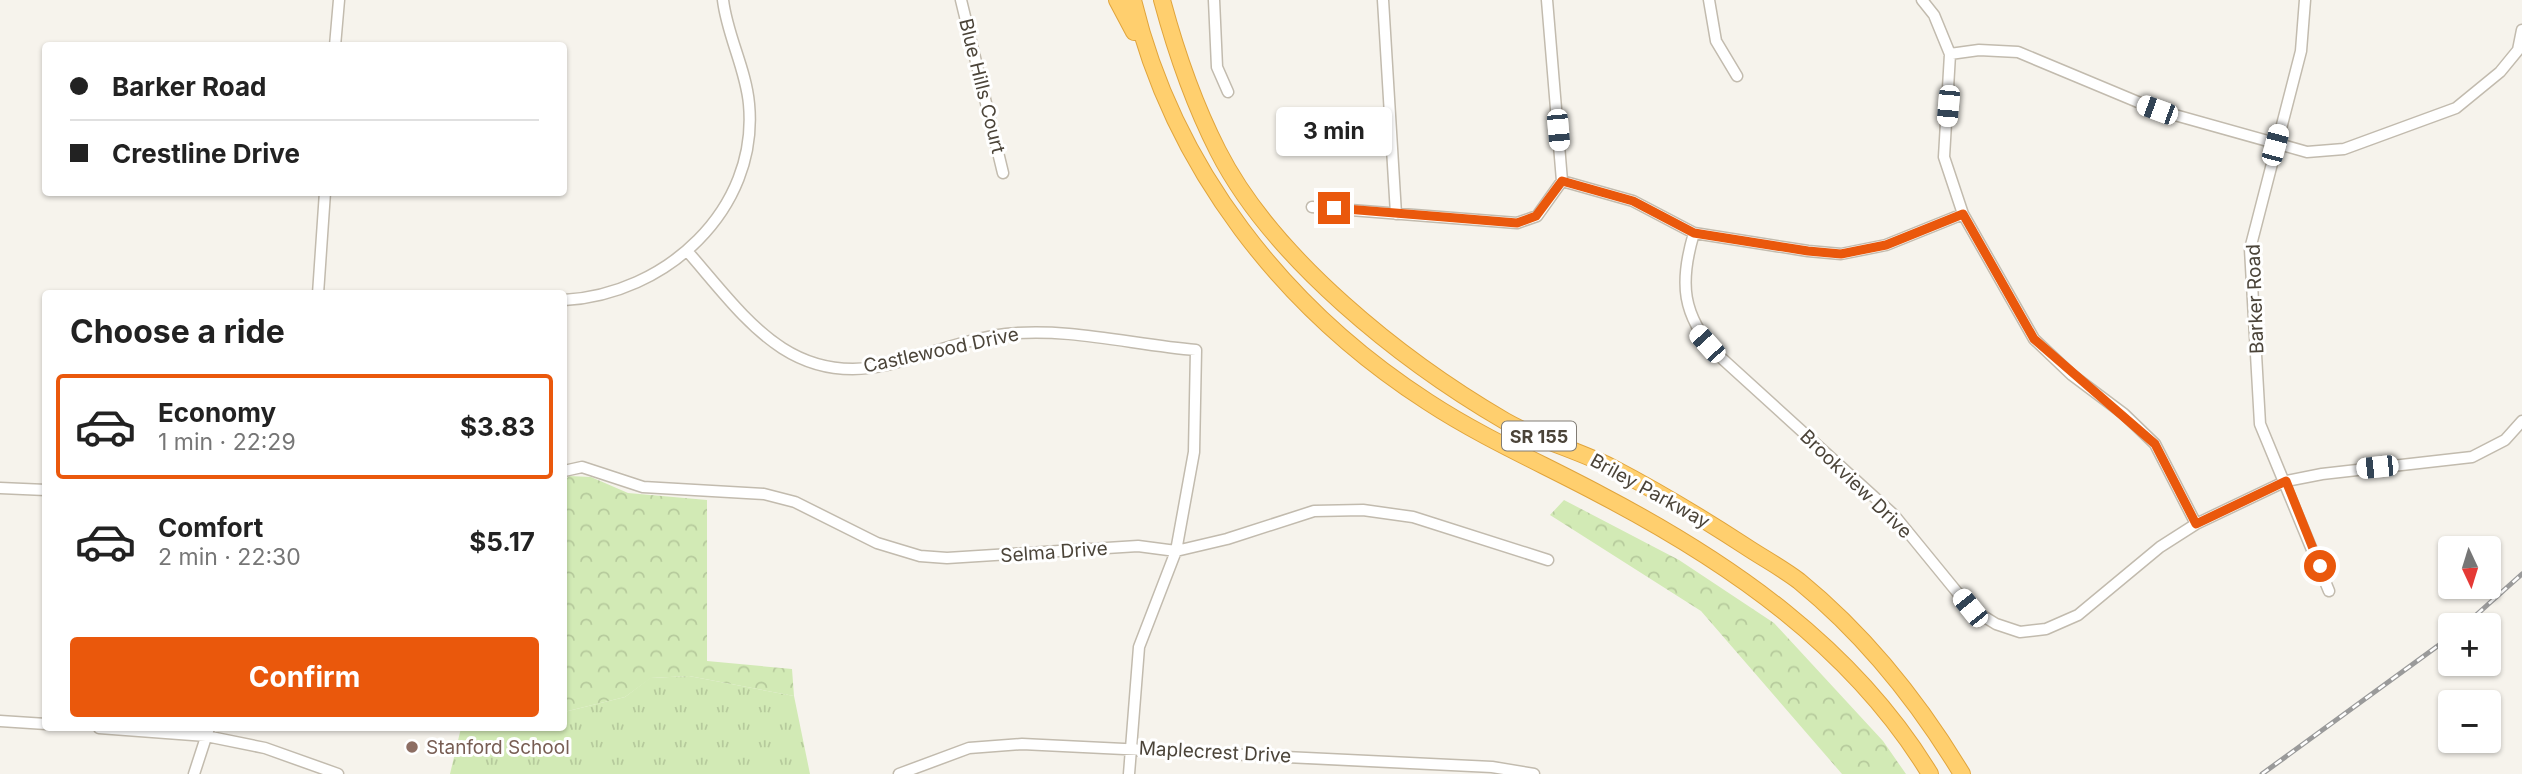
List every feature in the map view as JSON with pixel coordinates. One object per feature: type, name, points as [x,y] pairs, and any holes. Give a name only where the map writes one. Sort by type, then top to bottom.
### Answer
[{"type":"highway","points":[[1117,0],[1145,50]]},
{"type":"highway","name":"Briley Parkway","points":[[1133,0],[1145,50],[1188,151],[1225,208],[1272,268],[1317,314],[1374,366],[1430,403],[1698,550],[1776,603],[1835,656],[1887,713],[1930,774]]},
{"type":"highway","name":"Briley Parkway","points":[[1161,0],[1182,72],[1219,153],[1256,211],[1313,274],[1399,352],[1507,422],[1610,467],[1718,529],[1798,580],[1869,648],[1914,699],[1962,774]]},
{"type":"street","points":[[335,42],[339,0]]},
{"type":"street","points":[[567,299],[611,290],[650,276],[688,252],[713,224],[734,190],[747,149],[749,103],[723,0]]},
{"type":"street","name":"Blue Hills Court","points":[[961,0],[1003,173]]},
{"type":"street","points":[[1214,0],[1217,66],[1228,92]]},
{"type":"street","points":[[1383,0],[1396,214]]},
{"type":"street","points":[[1312,207],[1517,223],[1536,216],[1562,181],[1547,0]]},
{"type":"street","points":[[1709,0],[1716,41],[1737,76]]},
{"type":"street","points":[[1922,0],[1934,15],[1950,54],[1944,157],[1963,214],[2034,339],[2155,444],[2196,524]]},
{"type":"street","name":"Barker Road","points":[[2305,0],[2301,51],[2250,249],[2260,424],[2286,481],[2329,591]]},
{"type":"street","points":[[1950,54],[1979,50],[2018,52],[2157,110],[2307,152],[2344,149],[2456,108],[2500,72],[2518,50],[2522,30]]},
{"type":"street","points":[[1562,181],[1633,201],[1694,233],[1841,254],[1886,245],[1963,214]]},
{"type":"street","points":[[318,290],[325,196]]},
{"type":"street","name":"Brookview Drive","points":[[1694,233],[1687,255],[1685,283],[1687,308],[1698,333],[1717,355],[1894,515],[1970,608],[1996,624],[2020,632],[2046,629],[2078,615],[2160,547],[2196,524],[2286,481],[2336,472],[2472,457],[2505,440],[2522,421]]},
{"type":"street","name":"Castlewood Drive","points":[[688,252],[757,332],[816,366],[883,366],[1003,334],[1033,332],[1196,349],[1194,452],[1176,551]]},
{"type":"street","name":"Selma Drive","points":[[567,470],[582,467],[643,486],[764,494],[795,502],[877,543],[920,556],[960,560],[1138,546],[1176,551],[1227,539],[1314,511],[1363,510],[1413,517],[1548,560]]},
{"type":"street","points":[[0,488],[42,490]]},
{"type":"street","points":[[1129,774],[1139,647],[1176,551]]},
{"type":"street","points":[[0,721],[42,724]]},
{"type":"street","points":[[181,731],[208,732],[265,748],[338,774]]},
{"type":"street","points":[[194,774],[208,732]]},
{"type":"street","name":"Maplecrest Drive","points":[[899,774],[969,748],[1022,744],[1130,748],[1534,774]]},
{"type":"green space","points":[[591,477],[628,493],[707,500],[707,661],[792,669],[794,696],[689,676],[651,678],[625,697],[567,711],[567,478]]},
{"type":"green space","points":[[1564,500],[1679,560],[1774,623],[1883,741],[1906,774],[1842,774],[1701,611],[1550,515]]},
{"type":"green space","points":[[689,676],[794,696],[810,774],[450,774],[460,731],[567,731],[567,711],[625,697],[650,678]]},
{"type":"railway","points":[[2478,613],[2522,574]]},
{"type":"railway","points":[[2262,774],[2438,646]]},
{"type":"place","name":"Stanford School","points":[[412,747]]},
{"type":"route","points":[[1334,208],[1517,223],[1536,216],[1562,181],[1633,201],[1694,233],[1761,245],[1841,254],[1886,245],[1963,214],[2011,303],[2034,339],[2072,375],[2124,414],[2155,444],[2196,524],[2286,481],[2320,566]]}]
